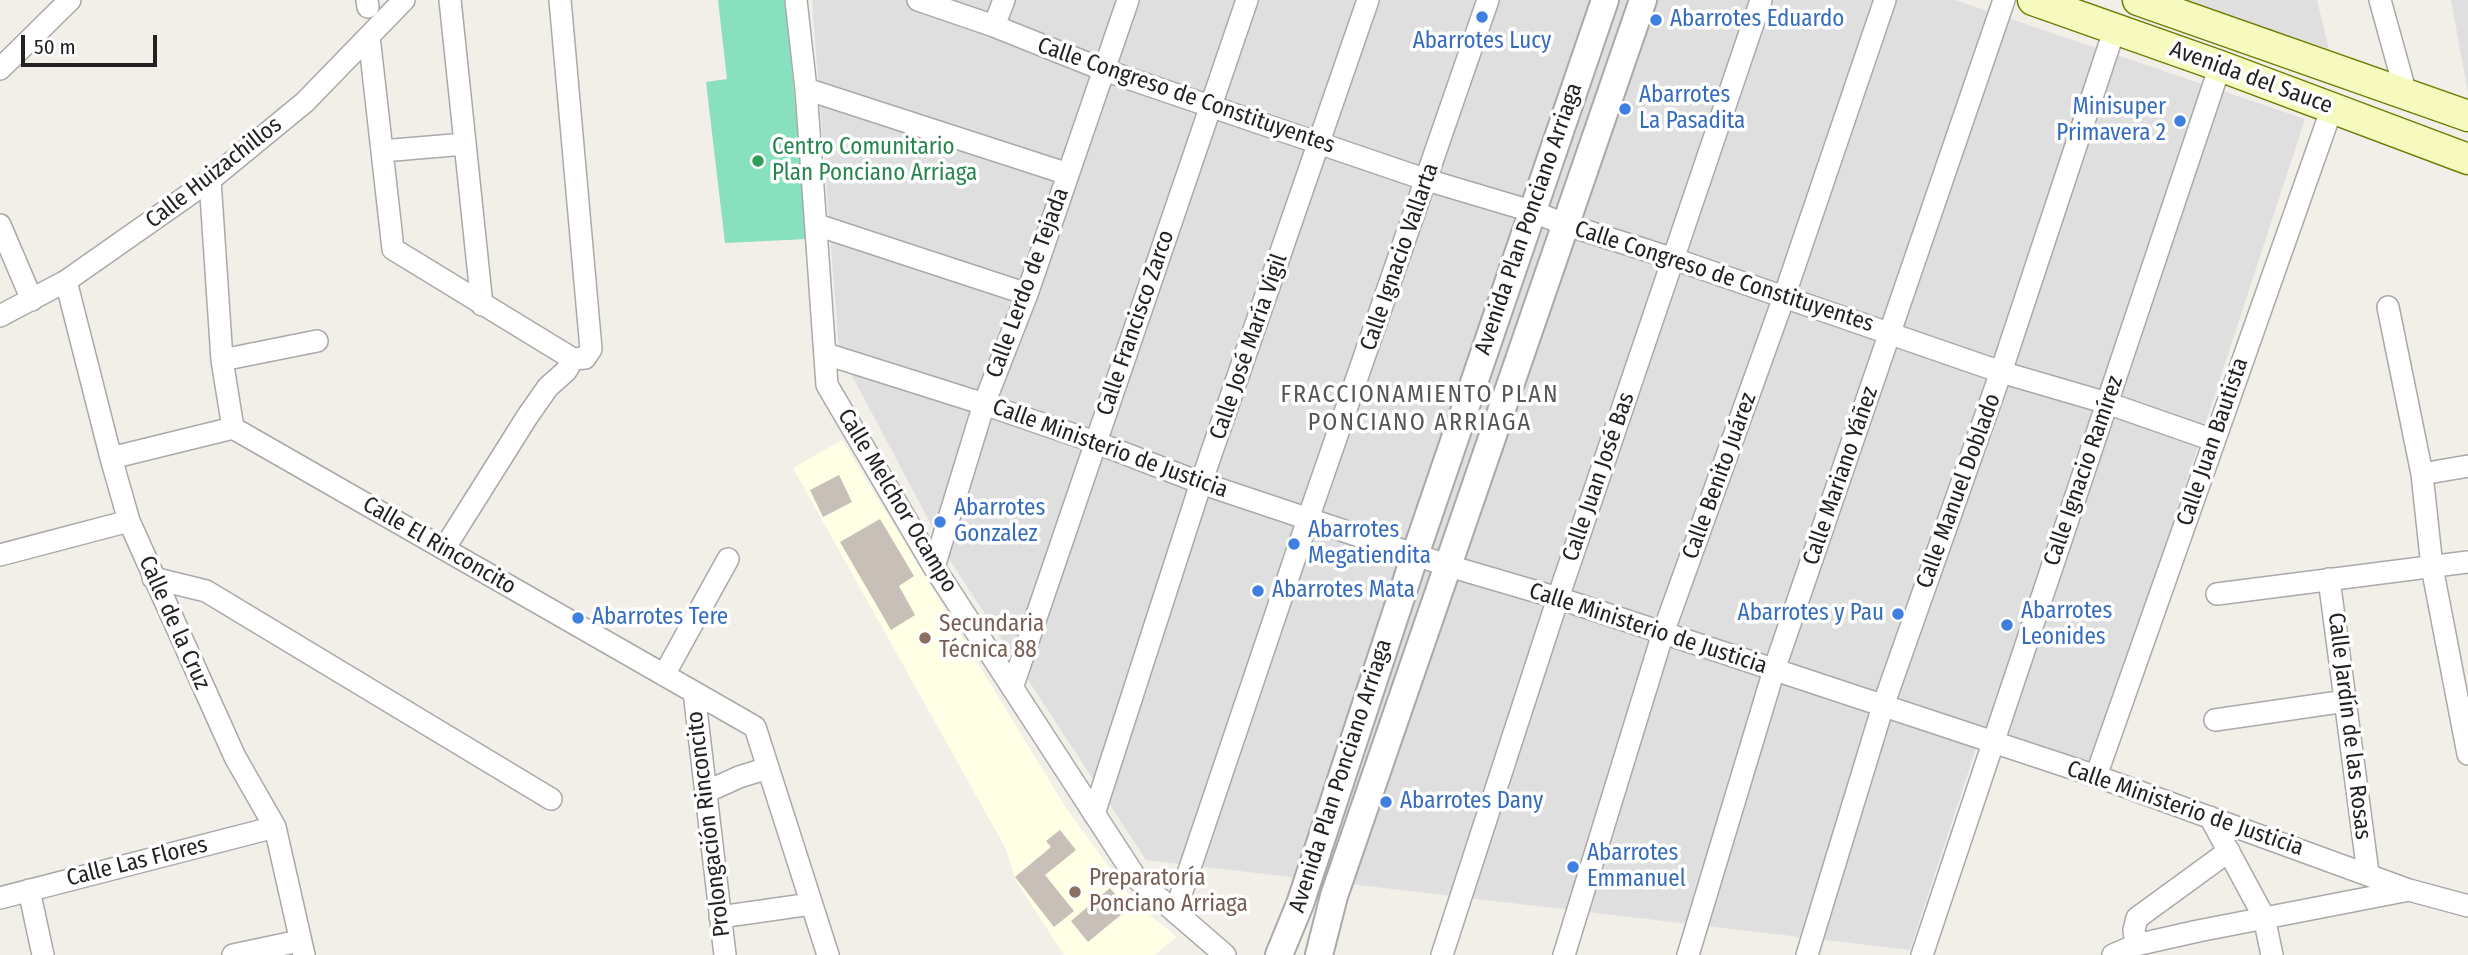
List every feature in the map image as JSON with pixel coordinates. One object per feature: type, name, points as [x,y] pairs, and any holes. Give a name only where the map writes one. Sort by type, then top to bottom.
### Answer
[{"type":"main road","name":"Avenida del Sauce","points":[[2033,0],[2220,66],[2468,159]]},
{"type":"main road","name":"Avenida del Sauce","points":[[2138,0],[2468,117]]},
{"type":"main road","points":[[2321,104],[2323,65]]},
{"type":"street","points":[[0,69],[69,0]]},
{"type":"street","name":"Calle Huizachillos","points":[[0,316],[66,281],[210,180],[305,102],[404,0]]},
{"type":"street","points":[[450,0],[482,305]]},
{"type":"street","points":[[369,36],[393,249],[573,359],[585,358],[591,349],[560,0]]},
{"type":"street","name":"Calle Melchor Ocampo","points":[[796,0],[817,225],[827,385],[934,567],[1136,878],[1225,955]]},
{"type":"street","name":"Calle Congreso de Constituyentes","points":[[918,0],[994,26],[1104,70],[1320,144],[1674,258],[2001,372],[2107,403],[2213,440]]},
{"type":"street","points":[[994,26],[1003,0]]},
{"type":"street","name":"Calle Lerdo de Tejada","points":[[934,567],[984,404],[1027,294],[1128,0]]},
{"type":"street","name":"Calle Francisco Zarco","points":[[1013,685],[1247,0]]},
{"type":"street","name":"Calle José María Vigil","points":[[1094,814],[1201,483],[1368,0]]},
{"type":"street","name":"Calle Ignacio Vallarta","points":[[1175,912],[1488,0]]},
{"type":"street","name":"Avenida Plan Ponciano Arriaga","points":[[1279,955],[1300,904],[1531,211],[1605,0]]},
{"type":"street","name":"Avenida Plan Ponciano Arriaga","points":[[1319,955],[1334,896],[1643,0]]},
{"type":"street","name":"Calle Juan José Bas","points":[[1442,955],[1558,598],[1760,0]]},
{"type":"street","name":"Calle Benito Juárez","points":[[1564,955],[1663,633],[1784,297],[1885,0]]},
{"type":"street","name":"Calle Mariano Yáñez","points":[[1688,955],[1774,670],[2004,0]]},
{"type":"street","points":[[2380,0],[2406,94]]},
{"type":"street","name":"Calle Manuel Doblado","points":[[1807,955],[1883,706],[2001,372],[2115,28]]},
{"type":"street","name":"Calle Ignacio Ramírez","points":[[1922,955],[2220,66]]},
{"type":"street","points":[[806,89],[1068,174]]},
{"type":"street","name":"Calle Juan Bautista","points":[[2096,776],[2213,440],[2321,104]]},
{"type":"street","points":[[382,151],[465,144]]},
{"type":"street","points":[[111,458],[233,428],[222,360],[210,180]]},
{"type":"street","points":[[0,225],[32,300]]},
{"type":"street","points":[[817,225],[1027,294]]},
{"type":"street","name":"Calle de la Cruz","points":[[66,281],[129,521],[235,757],[275,827],[302,948]]},
{"type":"street","points":[[2388,307],[2422,474],[2432,567],[2468,754]]},
{"type":"street","points":[[222,360],[317,341]]},
{"type":"street","name":"Calle Ministerio de Justicia","points":[[826,354],[984,404],[1095,442],[1201,483],[1415,555],[1558,598],[2096,776],[2409,890],[2468,906]]},
{"type":"street","points":[[444,549],[527,417],[548,387],[566,371],[573,359]]},
{"type":"street","name":"Calle El Rinconcito","points":[[233,428],[755,727],[768,768]]},
{"type":"street","points":[[2422,474],[2468,466]]},
{"type":"street","points":[[0,555],[129,521]]},
{"type":"street","points":[[664,675],[728,559]]},
{"type":"street","points":[[2217,594],[2468,562]]},
{"type":"street","points":[[153,578],[206,591],[551,799]]},
{"type":"street","name":"Calle Jardín de las Rosas","points":[[2329,579],[2368,873]]},
{"type":"street","name":"Prolongación Rinconcito","points":[[694,692],[725,955]]},
{"type":"street","points":[[2215,720],[2346,701]]},
{"type":"street","points":[[706,792],[768,768],[828,955]]},
{"type":"street","points":[[2210,817],[2264,917],[2272,955]]},
{"type":"street","name":"Calle Las Flores","points":[[0,898],[275,827]]},
{"type":"street","points":[[2136,945],[2134,930],[2137,918],[2229,851]]},
{"type":"street","points":[[29,890],[43,955]]},
{"type":"street","points":[[2113,955],[2136,945],[2264,917],[2409,890]]},
{"type":"street","points":[[1300,904],[1334,896]]},
{"type":"street","points":[[720,917],[811,904]]},
{"type":"street","points":[[233,955],[302,948]]},
{"type":"shaded area","points":[[812,0],[1955,0],[2305,119],[2094,764],[1983,727],[1910,950],[1146,860],[951,562],[839,351]]},
{"type":"shaded area","points":[[2180,0],[2317,0],[2329,49]]},
{"type":"shaded area","points":[[2451,0],[2468,0],[2468,93]]},
{"type":"shaded area","name":"Secundaria Técnica 88","points":[[842,440],[1066,808],[1135,903],[1177,937],[1154,955],[1064,955],[1016,881],[1006,849],[793,468]]},
{"type":"green space","name":"Centro Comunitario Plan Ponciano Arriaga","points":[[718,0],[786,0],[807,239],[725,243],[706,82],[727,79]]},
{"type":"building","points":[[839,475],[852,502],[823,517],[810,490]]},
{"type":"building","points":[[880,519],[914,576],[899,586],[915,615],[891,630],[840,542]]},
{"type":"building","points":[[1060,830],[1076,850],[1045,875],[1074,911],[1054,927],[1015,877],[1051,847],[1046,841]]},
{"type":"building","points":[[1110,888],[1128,909],[1088,942],[1071,921]]},
{"type":"place","name":"Abarrotes Lucy","points":[[1482,17]]},
{"type":"place","name":"Abarrotes Eduardo","points":[[1656,20]]},
{"type":"place","name":"Abarrotes La Pasadita","points":[[1625,109]]},
{"type":"place","name":"Minisuper Primavera 2","points":[[2180,121]]},
{"type":"place","name":"Centro Comunitario Plan Ponciano Arriaga","points":[[758,161]]},
{"type":"place","name":"Abarrotes Gonzalez","points":[[940,522]]},
{"type":"place","name":"Abarrotes Megatiendita","points":[[1294,544]]},
{"type":"place","name":"Abarrotes Mata","points":[[1258,591]]},
{"type":"place","name":"Abarrotes y Pau","points":[[1898,614]]},
{"type":"place","name":"Abarrotes Tere","points":[[578,618]]},
{"type":"place","name":"Abarrotes Leonides","points":[[2007,625]]},
{"type":"place","name":"Secundaria Técnica 88","points":[[925,638]]},
{"type":"place","name":"Abarrotes Dany","points":[[1386,802]]},
{"type":"place","name":"Abarrotes Emmanuel","points":[[1573,867]]},
{"type":"place","name":"Preparatoría Ponciano Arriaga","points":[[1075,892]]},
{"type":"district","name":"FRACCIONAMIENTO PLAN PONCIANO ARRIAGA","points":[[1420,409]]}]
